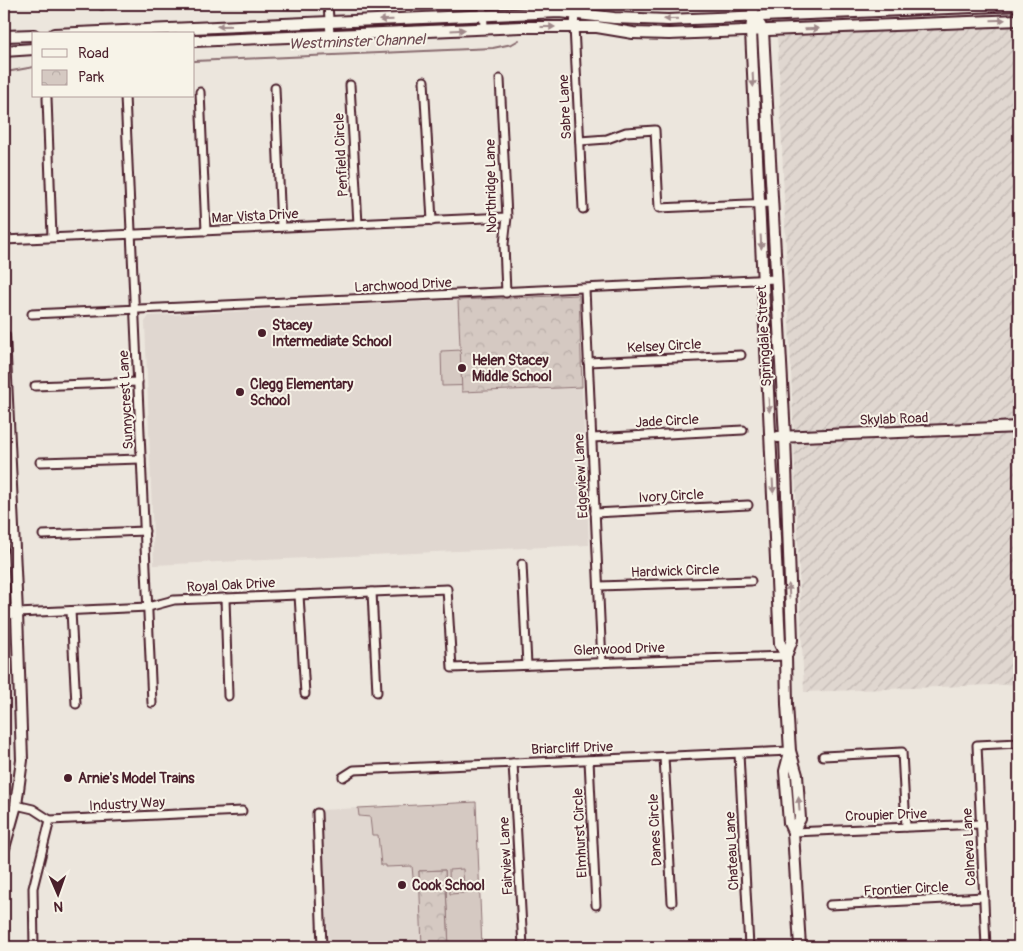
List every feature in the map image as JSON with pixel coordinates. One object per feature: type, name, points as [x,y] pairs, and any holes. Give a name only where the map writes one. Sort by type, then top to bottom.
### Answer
[{"type":"main road","name":"Springdale Street","points":[[754,4],[751,31],[780,644],[786,656]]},
{"type":"main road","points":[[100,32],[483,16],[575,8],[614,18],[659,19],[1019,5]]},
{"type":"main road","points":[[914,24],[923,18],[962,17],[967,15],[970,7]]},
{"type":"main road","name":"Springdale Street","points":[[754,16],[763,30],[785,437],[792,640],[786,656],[790,752],[797,775],[800,819],[793,832],[800,947]]},
{"type":"main road","points":[[195,42],[484,28],[574,26],[660,34],[1019,20]]},
{"type":"main road","points":[[4,36],[32,35]]},
{"type":"main road","points":[[4,51],[32,49]]},
{"type":"main road","points":[[4,336],[22,760],[16,805],[4,848]]},
{"type":"main road","name":"Skylab Road","points":[[771,438],[1019,427]]},
{"type":"main road","points":[[780,617],[784,617],[791,624]]},
{"type":"street","points":[[328,4],[330,35]]},
{"type":"street","points":[[483,4],[484,28]]},
{"type":"street","name":"Sabre Lane","points":[[575,8],[574,26],[583,209]]},
{"type":"street","name":"Northridge Lane","points":[[500,78],[507,218],[504,244],[506,292]]},
{"type":"street","points":[[424,81],[432,221]]},
{"type":"street","name":"Penfield Circle","points":[[350,84],[358,224]]},
{"type":"street","points":[[275,88],[282,227]]},
{"type":"street","points":[[200,92],[206,231]]},
{"type":"street","points":[[47,98],[52,238]]},
{"type":"street","name":"Sunnycrest Lane","points":[[125,98],[152,703]]},
{"type":"street","points":[[580,141],[607,139],[626,132],[655,130],[659,208],[772,203]]},
{"type":"street","name":"Mar Vista Drive","points":[[4,240],[507,218]]},
{"type":"street","name":"Larchwood Drive","points":[[32,314],[775,279]]},
{"type":"street","name":"Edgeview Lane","points":[[585,289],[602,663]]},
{"type":"street","name":"Kelsey Circle","points":[[588,362],[741,355]]},
{"type":"street","points":[[36,386],[138,382]]},
{"type":"street","name":"Jade Circle","points":[[592,438],[744,430]]},
{"type":"street","points":[[40,462],[141,459]]},
{"type":"street","name":"Ivory Circle","points":[[595,512],[748,505]]},
{"type":"street","points":[[43,535],[145,531]]},
{"type":"street","points":[[522,564],[527,665]]},
{"type":"street","name":"Hardwick Circle","points":[[599,586],[751,581]]},
{"type":"street","name":"Royal Oak Drive","points":[[17,613],[148,607],[174,600],[448,589],[452,668]]},
{"type":"street","points":[[372,592],[378,692]]},
{"type":"street","points":[[299,595],[305,694]]},
{"type":"street","points":[[225,598],[228,696]]},
{"type":"street","points":[[4,608],[17,613]]},
{"type":"street","points":[[71,611],[76,704]]},
{"type":"street","points":[[4,616],[17,613]]},
{"type":"street","name":"Glenwood Drive","points":[[452,668],[786,656]]},
{"type":"street","name":"Calneva Lane","points":[[986,947],[977,744],[1019,743]]},
{"type":"street","name":"Briarcliff Drive","points":[[343,777],[354,770],[790,752]]},
{"type":"street","points":[[823,756],[902,752],[906,827]]},
{"type":"street","name":"Chateau Lane","points":[[739,754],[749,947]]},
{"type":"street","name":"Danes Circle","points":[[664,757],[672,902]]},
{"type":"street","name":"Elmhurst Circle","points":[[589,760],[596,905]]},
{"type":"street","name":"Fairview Lane","points":[[513,763],[523,947]]},
{"type":"street","points":[[16,805],[33,809],[50,820],[33,888],[34,947]]},
{"type":"street","name":"Industry Way","points":[[50,820],[242,811]]},
{"type":"street","points":[[317,813],[322,947]]},
{"type":"street","name":"Croupier Drive","points":[[793,832],[980,824]]},
{"type":"street","name":"Frontier Circle","points":[[830,906],[984,897]]},
{"type":"shaded area","points":[[773,4],[1019,4],[1019,684],[804,692],[778,48]]},
{"type":"shaded area","points":[[458,300],[462,392],[582,387],[589,545],[154,565],[145,322],[149,316]]},
{"type":"shaded area","points":[[4,560],[5,623],[7,627],[12,744],[4,745]]},
{"type":"shaded area","name":"Cook School","points":[[476,802],[482,947],[329,947],[320,810]]},
{"type":"green space","points":[[579,295],[582,387],[462,392],[458,300]]},
{"type":"green space","name":"Helen Stacey Middle School","points":[[482,349],[483,385],[442,386],[441,351]]},
{"type":"green space","points":[[476,802],[482,947],[449,947],[445,870],[419,871],[420,888],[414,888],[412,866],[386,867],[386,865],[381,865],[378,835],[372,835],[370,817],[359,816],[358,808]]},
{"type":"green space","points":[[463,869],[464,893],[450,894],[449,870]]},
{"type":"green space","points":[[445,870],[449,947],[422,947],[419,871]]},
{"type":"waterway","name":"Westminster Channel","points":[[195,61],[493,48],[512,44],[519,40]]},
{"type":"waterway","name":"Westminster Channel","points":[[6,72],[32,67]]},
{"type":"place","name":"Stacey Intermediate School","points":[[262,333]]},
{"type":"place","name":"Helen Stacey Middle School","points":[[462,368]]},
{"type":"place","name":"Clegg Elementary School","points":[[240,392]]},
{"type":"place","name":"Arnie's Model Trains","points":[[68,778]]},
{"type":"place","name":"Cook School","points":[[402,885]]}]
